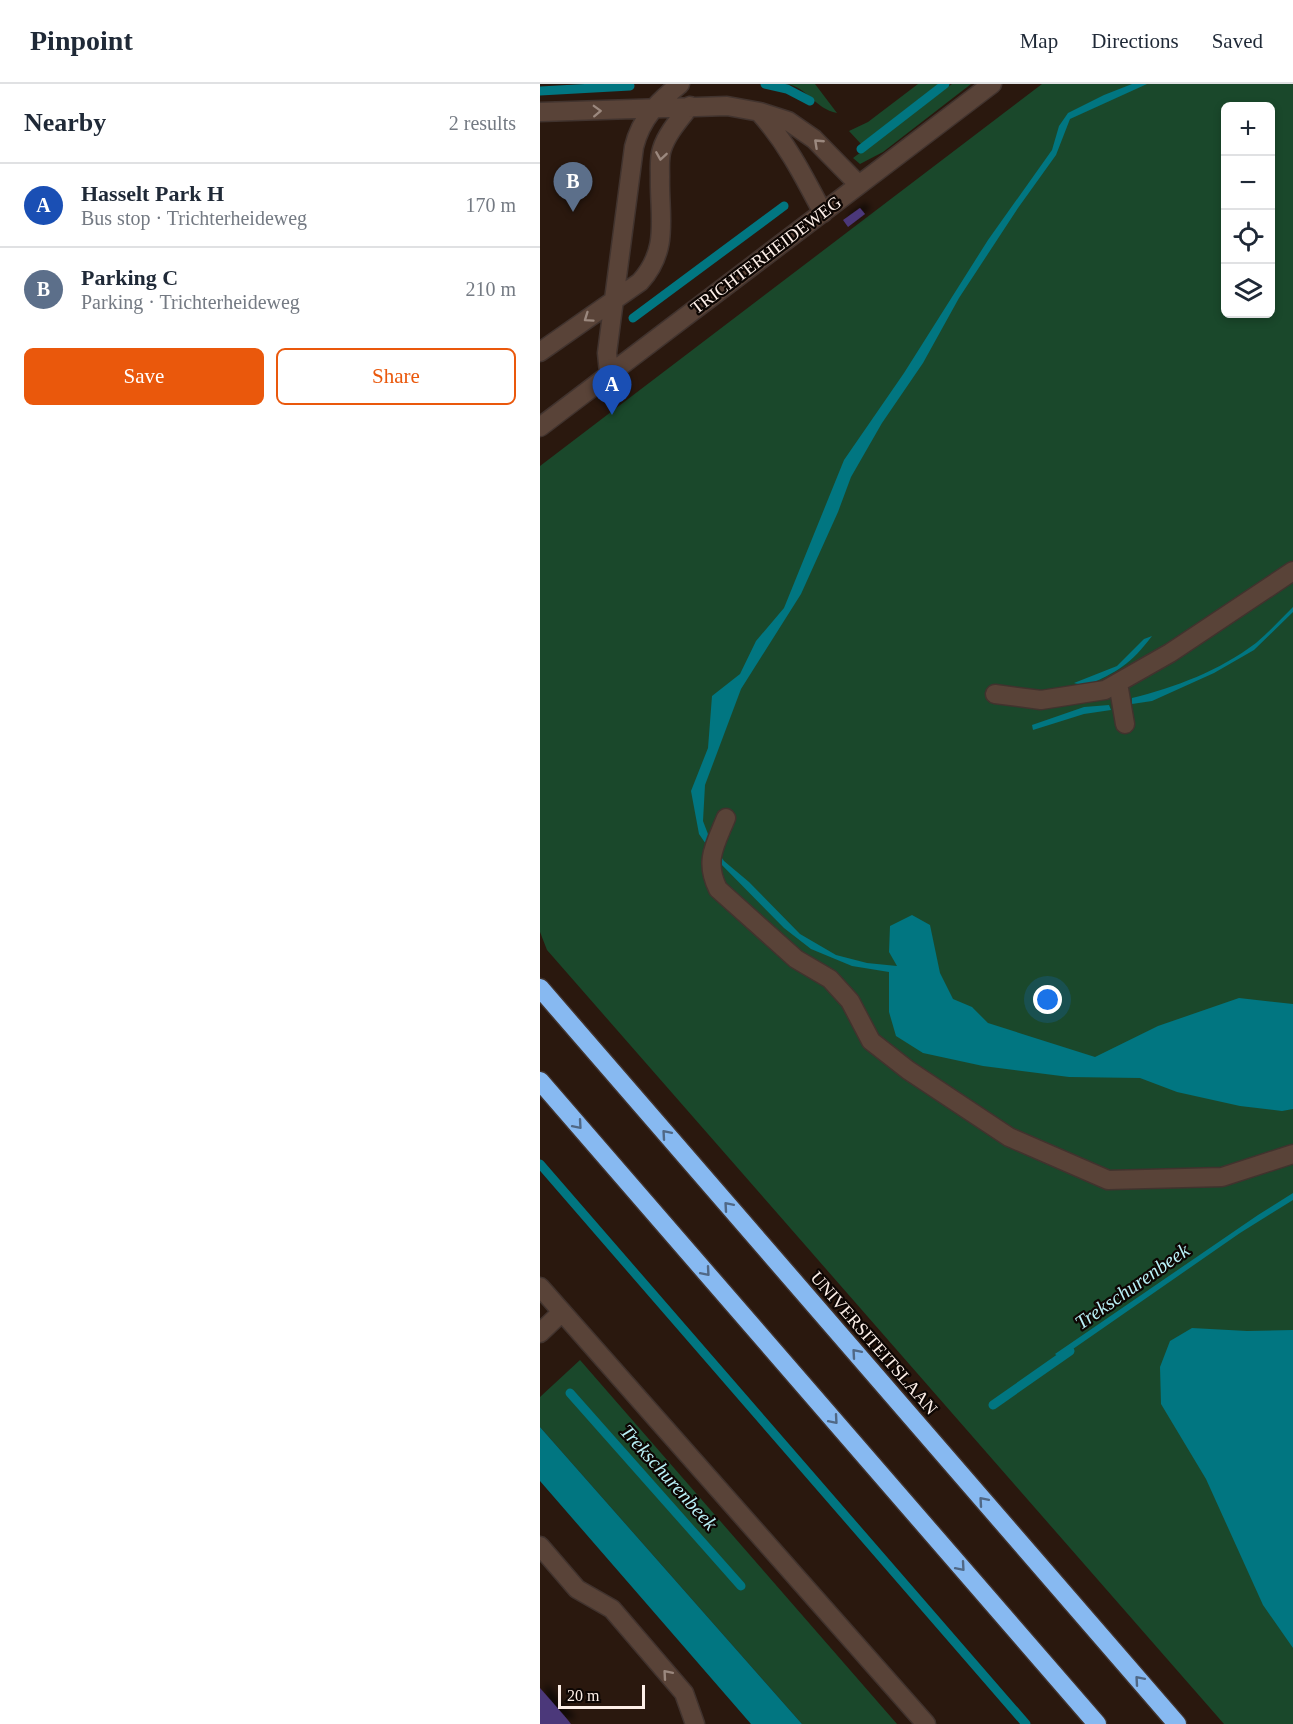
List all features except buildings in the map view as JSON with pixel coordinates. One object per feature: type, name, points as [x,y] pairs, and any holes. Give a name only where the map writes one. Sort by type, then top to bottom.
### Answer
[{"type":"highway","name":"UNIVERSITEITSLAAN","points":[[540,988],[1177,1724]]},
{"type":"highway","points":[[540,1081],[1097,1724]]},
{"type":"street","points":[[540,112],[618,110],[658,96],[680,84]]},
{"type":"street","name":"TRICHTERHEIDEWEG","points":[[540,427],[992,84]]},
{"type":"street","points":[[658,96],[690,106],[727,106],[760,112],[788,121],[814,139],[859,185]]},
{"type":"street","points":[[609,373],[607,353],[631,160],[643,121],[658,96]]},
{"type":"street","points":[[540,352],[640,282],[655,262],[661,239],[659,189],[661,154],[670,133],[690,106]]},
{"type":"street","points":[[760,112],[780,135],[794,157],[823,213]]},
{"type":"street","points":[[995,694],[1041,700],[1105,690],[1170,652],[1293,571]]},
{"type":"street","points":[[1119,683],[1125,724]]},
{"type":"street","points":[[726,818],[713,850],[711,874],[718,889],[796,959],[830,979],[850,1001],[871,1041],[908,1070],[1009,1137],[1108,1180],[1222,1177],[1293,1154]]},
{"type":"street","points":[[540,1287],[926,1724]]},
{"type":"street","points":[[540,1333],[562,1312]]},
{"type":"street","points":[[540,1546],[577,1589],[612,1609],[684,1694],[695,1724]]},
{"type":"green space","points":[[787,84],[815,84],[837,113],[829,111],[800,89]]},
{"type":"green space","points":[[918,84],[938,84],[861,144],[849,131],[868,122]]},
{"type":"green space","points":[[952,84],[971,84],[883,152],[860,164],[853,158]]},
{"type":"green space","points":[[1042,84],[1293,84],[1293,1724],[1224,1724],[547,950],[540,932],[540,466]]},
{"type":"green space","points":[[580,1360],[897,1724],[802,1724],[540,1427],[540,1397]]},
{"type":"water","points":[[1132,84],[1147,84],[1070,119],[1056,155],[959,298],[923,363],[882,423],[851,477],[801,594],[741,689],[705,785],[703,821],[711,842],[724,861],[749,882],[800,934],[836,955],[867,963],[897,966],[889,952],[890,926],[912,915],[930,925],[940,973],[953,999],[972,1007],[988,1023],[1095,1057],[1158,1026],[1239,998],[1293,1004],[1293,1109],[1282,1111],[1240,1106],[1177,1092],[1140,1078],[1069,1077],[983,1066],[923,1053],[896,1036],[889,1012],[889,972],[852,966],[811,949],[784,928],[717,860],[699,834],[691,791],[708,748],[712,696],[740,674],[756,641],[784,608],[844,460],[904,373],[988,240],[1052,150],[1059,126],[1068,113]]},
{"type":"water","points":[[1293,607],[1293,612],[1254,650],[1214,673],[1152,701],[1132,704],[1132,698],[1181,683],[1212,670],[1242,653],[1256,643]]},
{"type":"water","points":[[1152,636],[1137,654],[1115,671],[1086,686],[1074,683],[1117,666],[1144,639]]},
{"type":"water","points":[[1109,705],[1111,710],[1084,714],[1033,730],[1032,725],[1084,707]]},
{"type":"water","points":[[1293,1193],[1293,1200],[1240,1233],[1060,1358],[1055,1354],[1258,1215]]},
{"type":"water","points":[[1192,1328],[1247,1331],[1293,1330],[1293,1648],[1263,1605],[1206,1479],[1161,1404],[1160,1367],[1170,1341]]},
{"type":"water","points":[[540,1427],[802,1724],[751,1724],[540,1481]]},
{"type":"waterway","points":[[765,84],[787,89],[810,101]]},
{"type":"waterway","points":[[861,149],[945,84]]},
{"type":"waterway","points":[[540,91],[630,86]]},
{"type":"waterway","points":[[633,318],[784,206]]},
{"type":"waterway","points":[[540,1164],[1026,1724]]},
{"type":"waterway","name":"Trekschurenbeek","points":[[993,1405],[1070,1351]]},
{"type":"waterway","name":"Trekschurenbeek","points":[[570,1393],[741,1586]]},
{"type":"place","name":"Parking C","points":[[573,212]]},
{"type":"place","name":"Hasselt Park H","points":[[612,415]]}]
